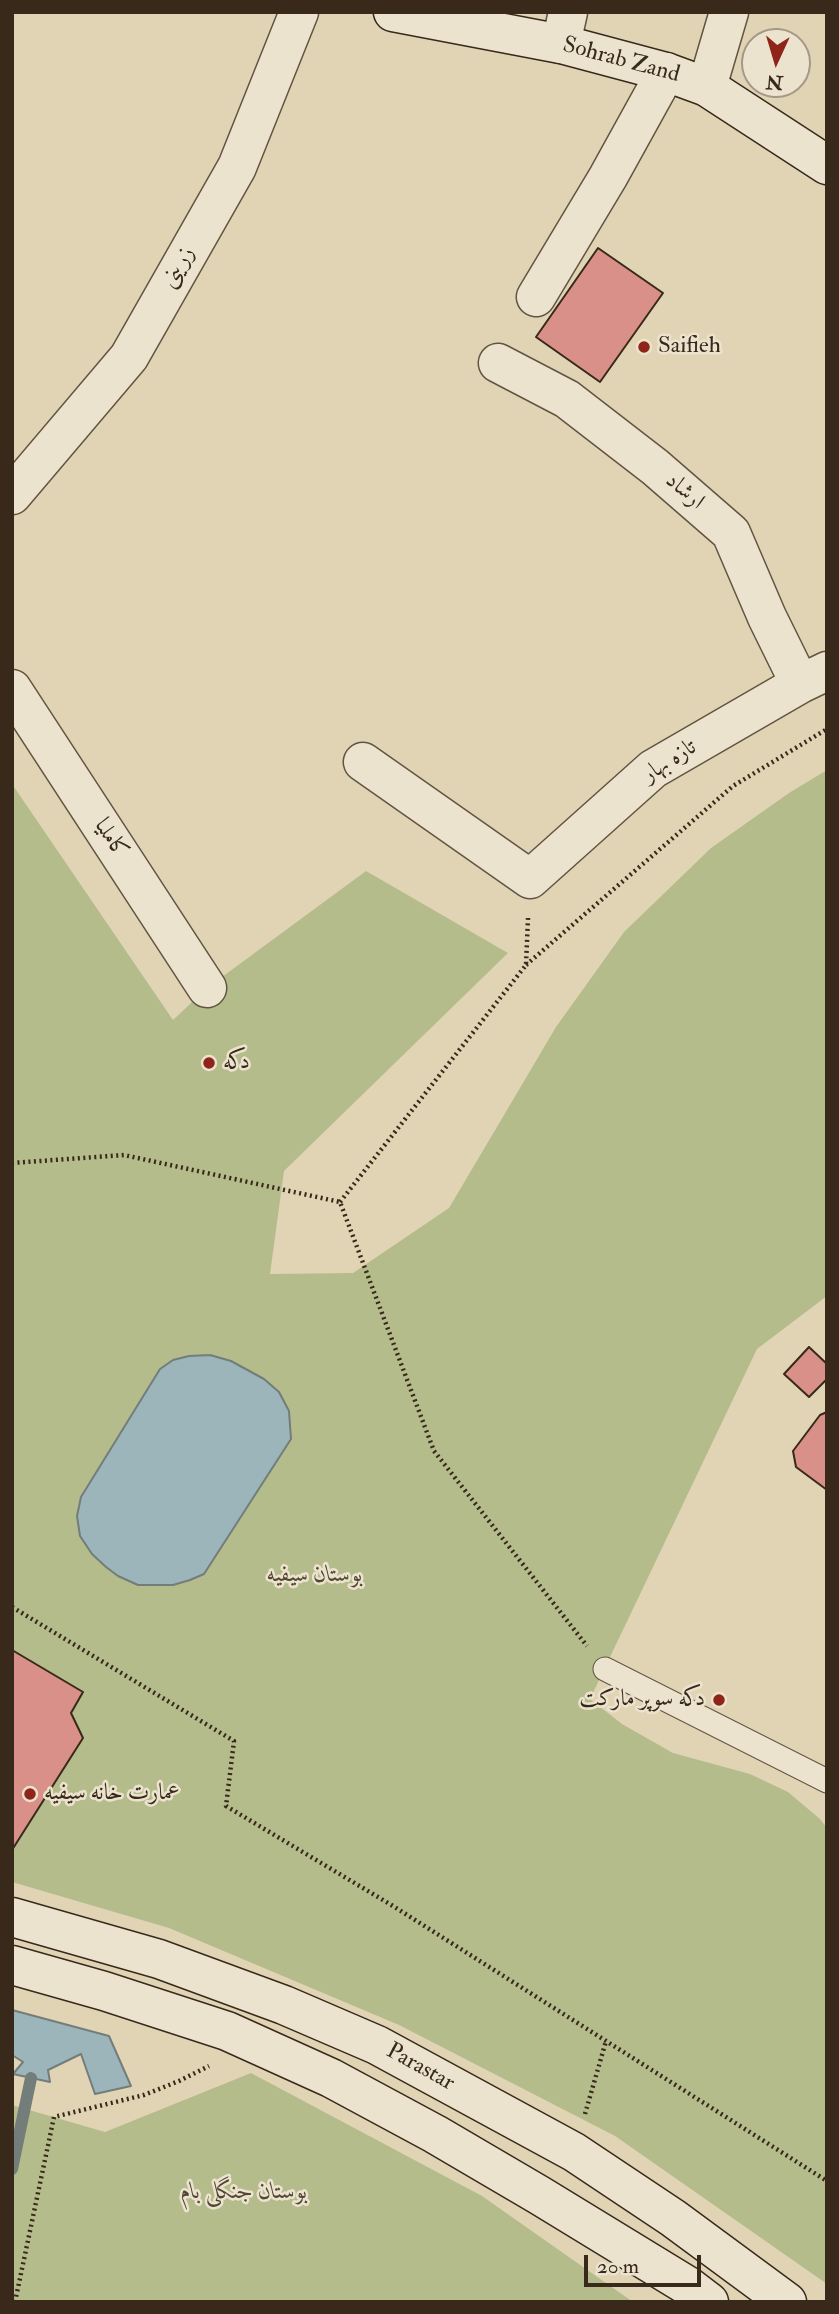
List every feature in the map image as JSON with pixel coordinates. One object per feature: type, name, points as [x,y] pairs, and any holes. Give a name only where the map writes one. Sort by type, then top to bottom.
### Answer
[{"type":"street","name":"زرینی","points":[[12,495],[129,357],[237,167],[299,12]]},
{"type":"street","name":"Sohrab Zand","points":[[393,12],[564,28],[707,87],[827,165]]},
{"type":"street","points":[[707,87],[729,12]]},
{"type":"street","points":[[536,297],[608,177],[666,72]]},
{"type":"street","name":"ارشاد","points":[[498,363],[567,399],[655,467],[731,533],[767,617],[813,678]]},
{"type":"street","name":"تازه بهار","points":[[530,878],[653,769],[813,678]]},
{"type":"street","name":"کاملیا","points":[[12,689],[207,988]]},
{"type":"street","points":[[363,762],[530,878]]},
{"type":"street","name":"Parastar","points":[[12,1917],[159,1959],[284,2005],[377,2045],[574,2152],[673,2218],[788,2302]]},
{"type":"street","points":[[12,1965],[104,1991],[227,2031],[331,2078],[435,2134],[676,2279],[709,2302]]},
{"type":"lane","points":[[605,1669],[827,1781]]},
{"type":"path","points":[[340,1202],[526,965],[733,786],[827,729]]},
{"type":"path","points":[[526,965],[530,878]]},
{"type":"path","points":[[12,1163],[124,1154],[340,1202]]},
{"type":"path","points":[[340,1202],[434,1451],[605,1669]]},
{"type":"path","points":[[12,1607],[234,1741],[226,1805],[393,1906],[827,2181]]},
{"type":"path","points":[[15,2302],[54,2117],[144,2095],[198,2072],[208,2067],[227,2031]]},
{"type":"path","points":[[574,2152],[606,2041]]},
{"type":"green space","name":"بوستان سیفیه","points":[[827,770],[827,1296],[757,1349],[590,1699],[622,1724],[673,1753],[750,1774],[788,1792],[827,1828],[827,2284],[615,2136],[399,2025],[169,1928],[12,1882],[12,784],[173,1020],[207,988],[366,871],[508,953],[284,1171],[270,1274],[353,1273],[449,1208],[556,1027],[624,932],[711,848],[789,793]]},
{"type":"green space","name":"بوستان جنگلی بام","points":[[251,2073],[482,2196],[633,2302],[12,2302],[12,2105],[105,2132]]},
{"type":"water","points":[[210,1355],[231,1361],[264,1379],[279,1392],[289,1411],[291,1439],[204,1574],[173,1585],[138,1585],[106,1567],[92,1554],[80,1536],[77,1516],[81,1497],[160,1369],[173,1360]]},
{"type":"water","points":[[12,2010],[109,2036],[131,2086],[95,2094],[81,2054],[48,2070],[50,2082],[13,2074],[23,2062],[12,2055]]},
{"type":"building","points":[[598,248],[663,293],[600,382],[536,337]]},
{"type":"building","points":[[809,1347],[827,1364],[827,1379],[809,1397],[784,1374]]},
{"type":"building","points":[[827,1412],[827,1490],[796,1467],[793,1451],[820,1415]]},
{"type":"building","name":"عمارت خانه سیفیه","points":[[12,1650],[83,1692],[71,1713],[83,1738],[12,1850]]},
{"type":"waterway","points":[[12,2169],[31,2078]]},
{"type":"place","name":"Saifieh","points":[[644,347]]},
{"type":"place","name":"دکه","points":[[209,1063]]},
{"type":"place","name":"دکه سوپر مارکت","points":[[719,1700]]},
{"type":"place","name":"عمارت خانه سیفیه","points":[[30,1794]]}]
